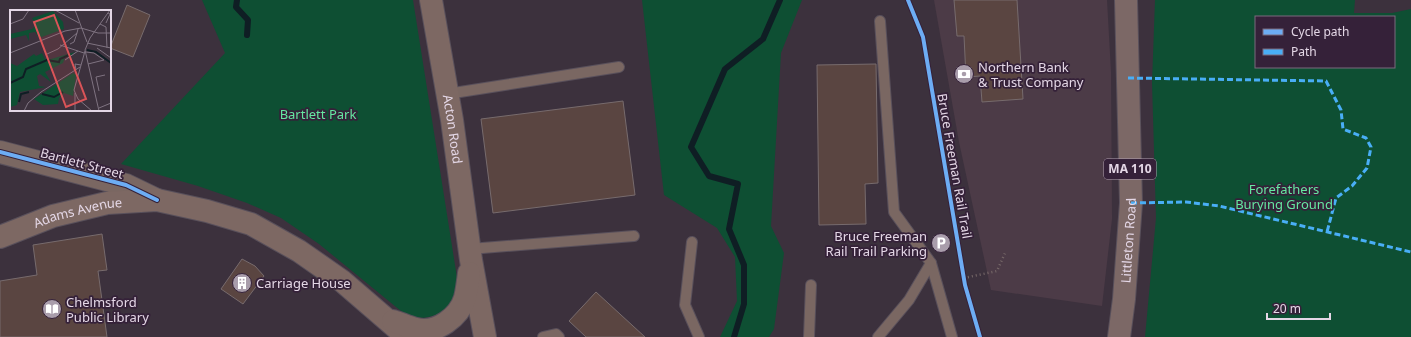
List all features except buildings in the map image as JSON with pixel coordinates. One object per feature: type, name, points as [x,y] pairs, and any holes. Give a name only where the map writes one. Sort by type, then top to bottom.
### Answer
[{"type":"main road","name":"Acton Road","points":[[431,0],[447,94],[470,254],[486,337]]},
{"type":"main road","name":"Littleton Road","points":[[1118,337],[1124,299],[1131,203],[1126,0]]},
{"type":"main road","name":"Adams Avenue","points":[[0,237],[53,216],[106,203],[158,200]]},
{"type":"main road","name":"Bartlett Street","points":[[158,200],[207,211],[251,224],[299,251],[342,281],[407,337]]},
{"type":"main road","name":"Acton Road","points":[[383,317],[418,330],[427,330],[446,323],[462,306],[465,297],[470,254]]},
{"type":"street","name":"Bartlett Street","points":[[0,152],[126,185],[158,200]]},
{"type":"lane","points":[[880,21],[894,212],[931,263],[952,337]]},
{"type":"lane","points":[[447,94],[620,68]]},
{"type":"lane","points":[[470,254],[634,236]]},
{"type":"lane","points":[[692,242],[685,305],[699,337]]},
{"type":"lane","points":[[878,337],[910,300],[931,263]]},
{"type":"lane","points":[[809,337],[811,285]]},
{"type":"lane","points":[[543,337],[556,334],[559,337]]},
{"type":"path","points":[[964,278],[997,271],[1005,253]]},
{"type":"path","points":[[962,270],[965,285]]},
{"type":"shaded area","points":[[934,0],[1107,0],[1111,72],[1112,219],[1102,306],[991,290],[959,142]]},
{"type":"green space","name":"Bartlett Park","points":[[202,0],[413,0],[458,284],[452,302],[442,311],[430,317],[417,318],[410,316],[396,307],[319,244],[281,218],[247,203],[198,186],[121,164],[225,53]]},
{"type":"green space","points":[[642,0],[802,0],[781,53],[771,226],[784,253],[774,329],[769,337],[720,337],[737,301],[735,257],[717,228],[664,195]]},
{"type":"green space","name":"Forefathers Burying Ground","points":[[1155,0],[1355,0],[1354,13],[1392,13],[1411,9],[1411,337],[1145,337],[1156,218],[1152,83]]},
{"type":"waterway","points":[[237,0],[236,7],[248,20],[247,35]]},
{"type":"waterway","points":[[734,337],[744,304],[744,265],[729,229],[738,184],[709,176],[691,147],[725,69],[763,39],[780,0]]},
{"type":"marked path","points":[[1128,78],[1326,81],[1341,110],[1343,129],[1366,138],[1371,147],[1367,168],[1352,186],[1336,198],[1327,232]]},
{"type":"marked path","points":[[1131,203],[1186,202],[1219,206],[1411,252]]},
{"type":"cycle path","name":"Bruce Freeman Rail Trail","points":[[908,0],[923,37],[965,285],[980,337]]},
{"type":"cycle path","points":[[0,152],[126,185],[157,200]]},
{"type":"place","name":"Northern Bank & Trust Company","points":[[964,74]]},
{"type":"place","name":"Bruce Freeman Rail Trail Parking","points":[[941,243]]},
{"type":"place","name":"Carriage House","points":[[242,283]]},
{"type":"place","name":"Chelmsford Public Library","points":[[52,309]]}]
